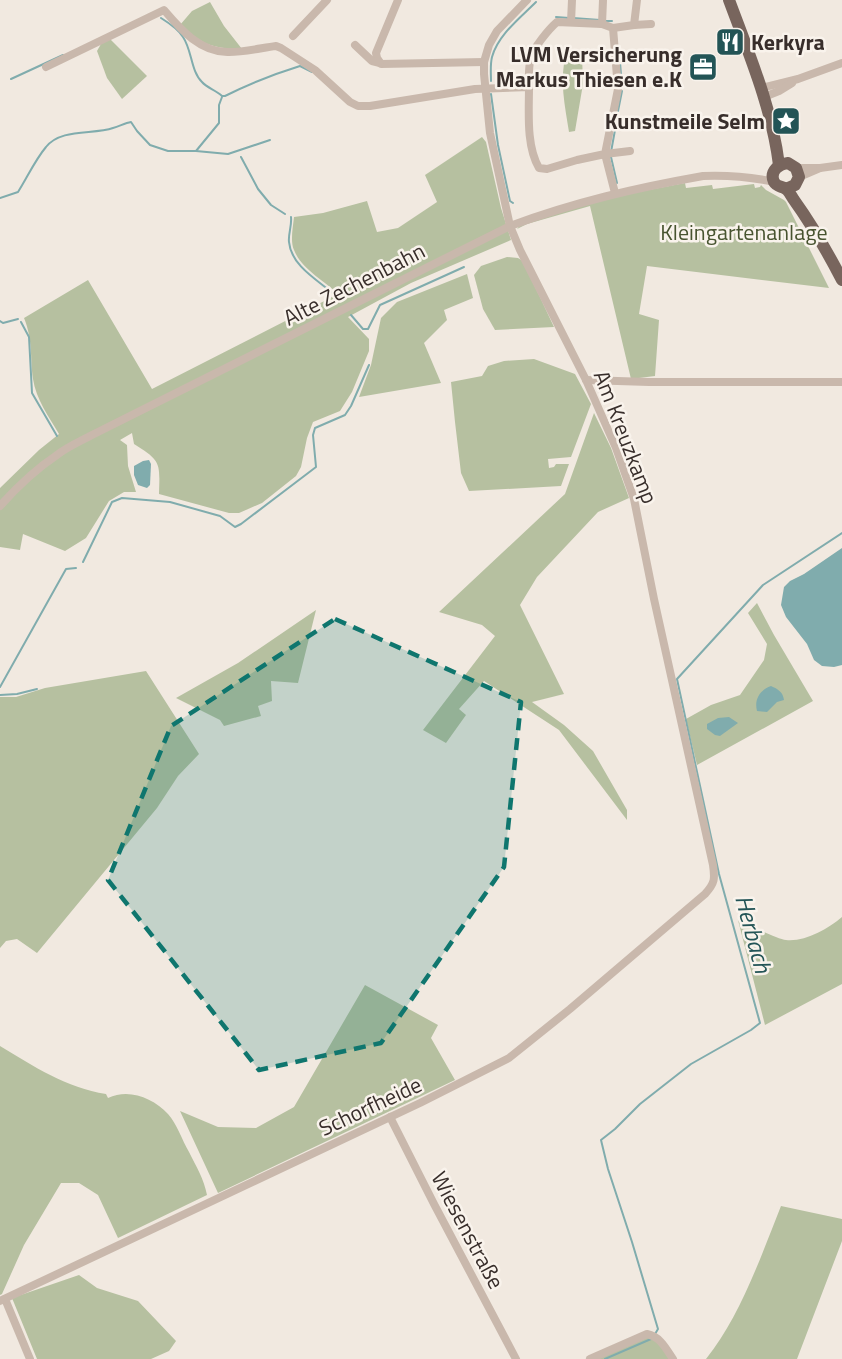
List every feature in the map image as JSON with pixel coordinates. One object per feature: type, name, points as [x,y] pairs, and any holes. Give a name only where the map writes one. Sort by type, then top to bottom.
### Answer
[{"type":"main road","points":[[729,0],[766,91]]},
{"type":"main road","points":[[736,0],[766,91],[787,175],[801,209],[842,280]]},
{"type":"street","points":[[293,36],[327,0]]},
{"type":"street","points":[[381,64],[376,53],[398,0]]},
{"type":"street","points":[[571,22],[572,0]]},
{"type":"street","points":[[602,24],[603,0]]},
{"type":"street","points":[[634,25],[637,0]]},
{"type":"street","name":"Am Kreuzkamp","points":[[523,1],[497,30],[484,62],[489,133],[510,226],[586,380],[616,448],[634,499],[713,865],[714,882]]},
{"type":"street","points":[[46,67],[164,10],[192,40],[218,51],[276,46],[281,48],[315,70],[357,106],[370,106],[485,87],[529,87]]},
{"type":"street","points":[[630,151],[577,160],[547,169],[539,168],[530,140],[530,60],[533,52],[557,22],[602,24],[613,28],[651,24]]},
{"type":"street","points":[[613,28],[618,89],[605,154],[615,193]]},
{"type":"street","points":[[355,45],[372,61],[381,64],[484,62]]},
{"type":"street","points":[[766,91],[842,63]]},
{"type":"street","name":"Alte Zechenbahn","points":[[0,506],[18,486],[51,459],[90,436],[510,226],[548,212],[615,193],[703,176],[756,178],[842,165]]},
{"type":"street","points":[[586,380],[842,382]]},
{"type":"street","name":"Schorfheide","points":[[2,1300],[390,1117],[508,1058],[570,1009],[705,894],[714,882]]},
{"type":"street","name":"Wiesenstraße","points":[[390,1117],[516,1359]]},
{"type":"street","points":[[2,1300],[30,1359]]},
{"type":"street","points":[[590,1359],[647,1334],[660,1340],[672,1359]]},
{"type":"highlighted area","points":[[335,619],[521,702],[504,867],[381,1043],[259,1070],[108,880],[171,726]]},
{"type":"green space","points":[[210,2],[224,26],[242,49],[222,48],[208,44],[180,25],[192,11]]},
{"type":"green space","points":[[110,39],[147,76],[122,99],[107,78],[97,51],[101,44]]},
{"type":"green space","points":[[566,54],[582,55],[583,84],[575,131],[569,132],[563,83]]},
{"type":"green space","points":[[482,137],[486,142],[511,240],[411,283],[348,317],[369,339],[369,351],[352,392],[340,411],[313,422],[301,467],[296,476],[262,503],[239,513],[229,513],[159,494],[157,463],[149,454],[134,444],[132,433],[120,440],[127,445],[128,466],[136,492],[124,492],[109,501],[86,538],[65,551],[23,534],[20,550],[0,547],[0,488],[59,434],[37,394],[32,371],[30,341],[24,318],[88,280],[152,389],[338,294],[302,263],[294,250],[292,234],[294,217],[323,213],[367,201],[377,232],[398,228],[437,202],[425,175]]},
{"type":"green space","name":"Kleingartenanlage","points":[[685,183],[686,188],[712,185],[713,189],[754,184],[755,188],[761,185],[784,200],[829,288],[647,266],[639,314],[659,320],[655,376],[631,379],[590,206],[517,229],[522,223],[617,196]]},
{"type":"green space","points":[[507,257],[523,261],[554,327],[495,330],[483,309],[474,275],[481,266]]},
{"type":"green space","points":[[467,274],[473,298],[444,310],[447,320],[424,343],[441,383],[359,397],[371,365],[381,318],[397,302]]},
{"type":"green space","points":[[534,359],[575,374],[591,404],[571,457],[548,459],[549,468],[556,464],[569,464],[561,486],[469,491],[461,473],[451,382],[482,376],[488,366],[504,361]]},
{"type":"green space","points":[[594,413],[611,448],[629,498],[598,512],[537,577],[520,605],[564,694],[532,702],[564,725],[593,751],[627,810],[627,820],[559,730],[484,681],[459,709],[466,715],[446,743],[423,730],[495,636],[482,625],[439,612],[565,494]]},
{"type":"green space","points":[[757,603],[813,701],[697,765],[686,719],[711,705],[740,695],[764,660],[767,644],[748,613]]},
{"type":"green space","points":[[316,610],[298,683],[271,681],[272,701],[258,706],[261,716],[224,726],[220,720],[176,698],[238,663]]},
{"type":"green space","points":[[146,671],[199,754],[178,776],[157,808],[37,953],[17,939],[6,941],[0,948],[0,697],[16,697],[45,688]]},
{"type":"green space","points":[[842,917],[842,984],[765,1025],[738,920],[776,937],[793,940],[816,934]]},
{"type":"green space","points":[[365,985],[438,1025],[431,1038],[455,1080],[218,1193],[180,1111],[218,1127],[256,1128],[294,1107]]},
{"type":"green space","points":[[0,1046],[51,1075],[78,1087],[106,1094],[108,1098],[124,1094],[140,1096],[162,1108],[174,1122],[200,1173],[207,1195],[118,1238],[98,1195],[79,1183],[61,1183],[24,1245],[0,1295]]},
{"type":"green space","points":[[781,1206],[842,1219],[842,1241],[797,1359],[706,1359],[739,1305]]},
{"type":"green space","points":[[79,1275],[97,1288],[138,1301],[176,1341],[169,1351],[151,1359],[37,1359],[12,1298]]},
{"type":"green space","points":[[649,1337],[659,1342],[669,1359],[595,1359]]},
{"type":"water","points":[[149,460],[151,464],[150,485],[147,488],[138,485],[134,475],[134,466]]},
{"type":"water","points":[[842,548],[842,665],[822,666],[814,660],[807,644],[786,617],[781,605],[784,587]]},
{"type":"water","points":[[771,686],[780,691],[784,700],[777,702],[767,712],[757,711],[756,703],[759,696]]},
{"type":"water","points":[[729,717],[738,723],[720,736],[707,729],[707,724],[718,718]]},
{"type":"waterway","points":[[491,81],[492,57],[499,41],[536,2]]},
{"type":"waterway","points":[[556,17],[569,18]]},
{"type":"waterway","points":[[161,18],[183,37],[198,78],[222,96],[300,66],[312,72]]},
{"type":"waterway","points":[[573,18],[600,20]]},
{"type":"waterway","points":[[604,21],[612,21]]},
{"type":"waterway","points":[[619,57],[650,53]]},
{"type":"waterway","points":[[11,79],[63,55]]},
{"type":"waterway","points":[[620,62],[622,87]]},
{"type":"waterway","points":[[617,116],[622,91]]},
{"type":"waterway","points":[[491,94],[498,145],[510,201],[513,203]]},
{"type":"waterway","points":[[196,151],[219,123],[219,105],[222,97]]},
{"type":"waterway","points":[[611,152],[617,119]]},
{"type":"waterway","points":[[0,198],[18,192],[46,147],[52,141],[69,134],[105,130],[131,122],[150,145],[168,151],[228,154],[270,140]]},
{"type":"waterway","points":[[241,157],[258,189],[271,205],[285,214]]},
{"type":"waterway","points":[[611,157],[617,183]]},
{"type":"waterway","points":[[291,217],[289,236],[291,251],[300,266],[335,295]]},
{"type":"waterway","points":[[351,315],[363,329],[368,329],[380,305],[464,267]]},
{"type":"waterway","points":[[0,321],[3,323],[18,319]]},
{"type":"waterway","points":[[21,322],[29,337],[32,393],[57,436]]},
{"type":"waterway","points":[[83,562],[112,502],[122,498],[170,502],[220,516],[235,527],[241,524],[316,467],[313,435],[315,428],[345,415],[369,365]]},
{"type":"waterway","name":"Herbach","points":[[655,1334],[658,1329],[601,1140],[640,1104],[691,1064],[760,1023],[719,874],[677,679],[763,585],[842,533]]},
{"type":"waterway","points":[[0,687],[66,569],[76,568]]},
{"type":"waterway","points":[[0,695],[37,689]]},
{"type":"waterway","points":[[605,1359],[651,1339]]},
{"type":"place","name":"Kerkyra","points":[[730,42]]},
{"type":"place","name":"LVM Versicherung Markus Thiesen e.K","points":[[703,67]]},
{"type":"place","name":"Kunstmeile Selm","points":[[786,121]]}]
